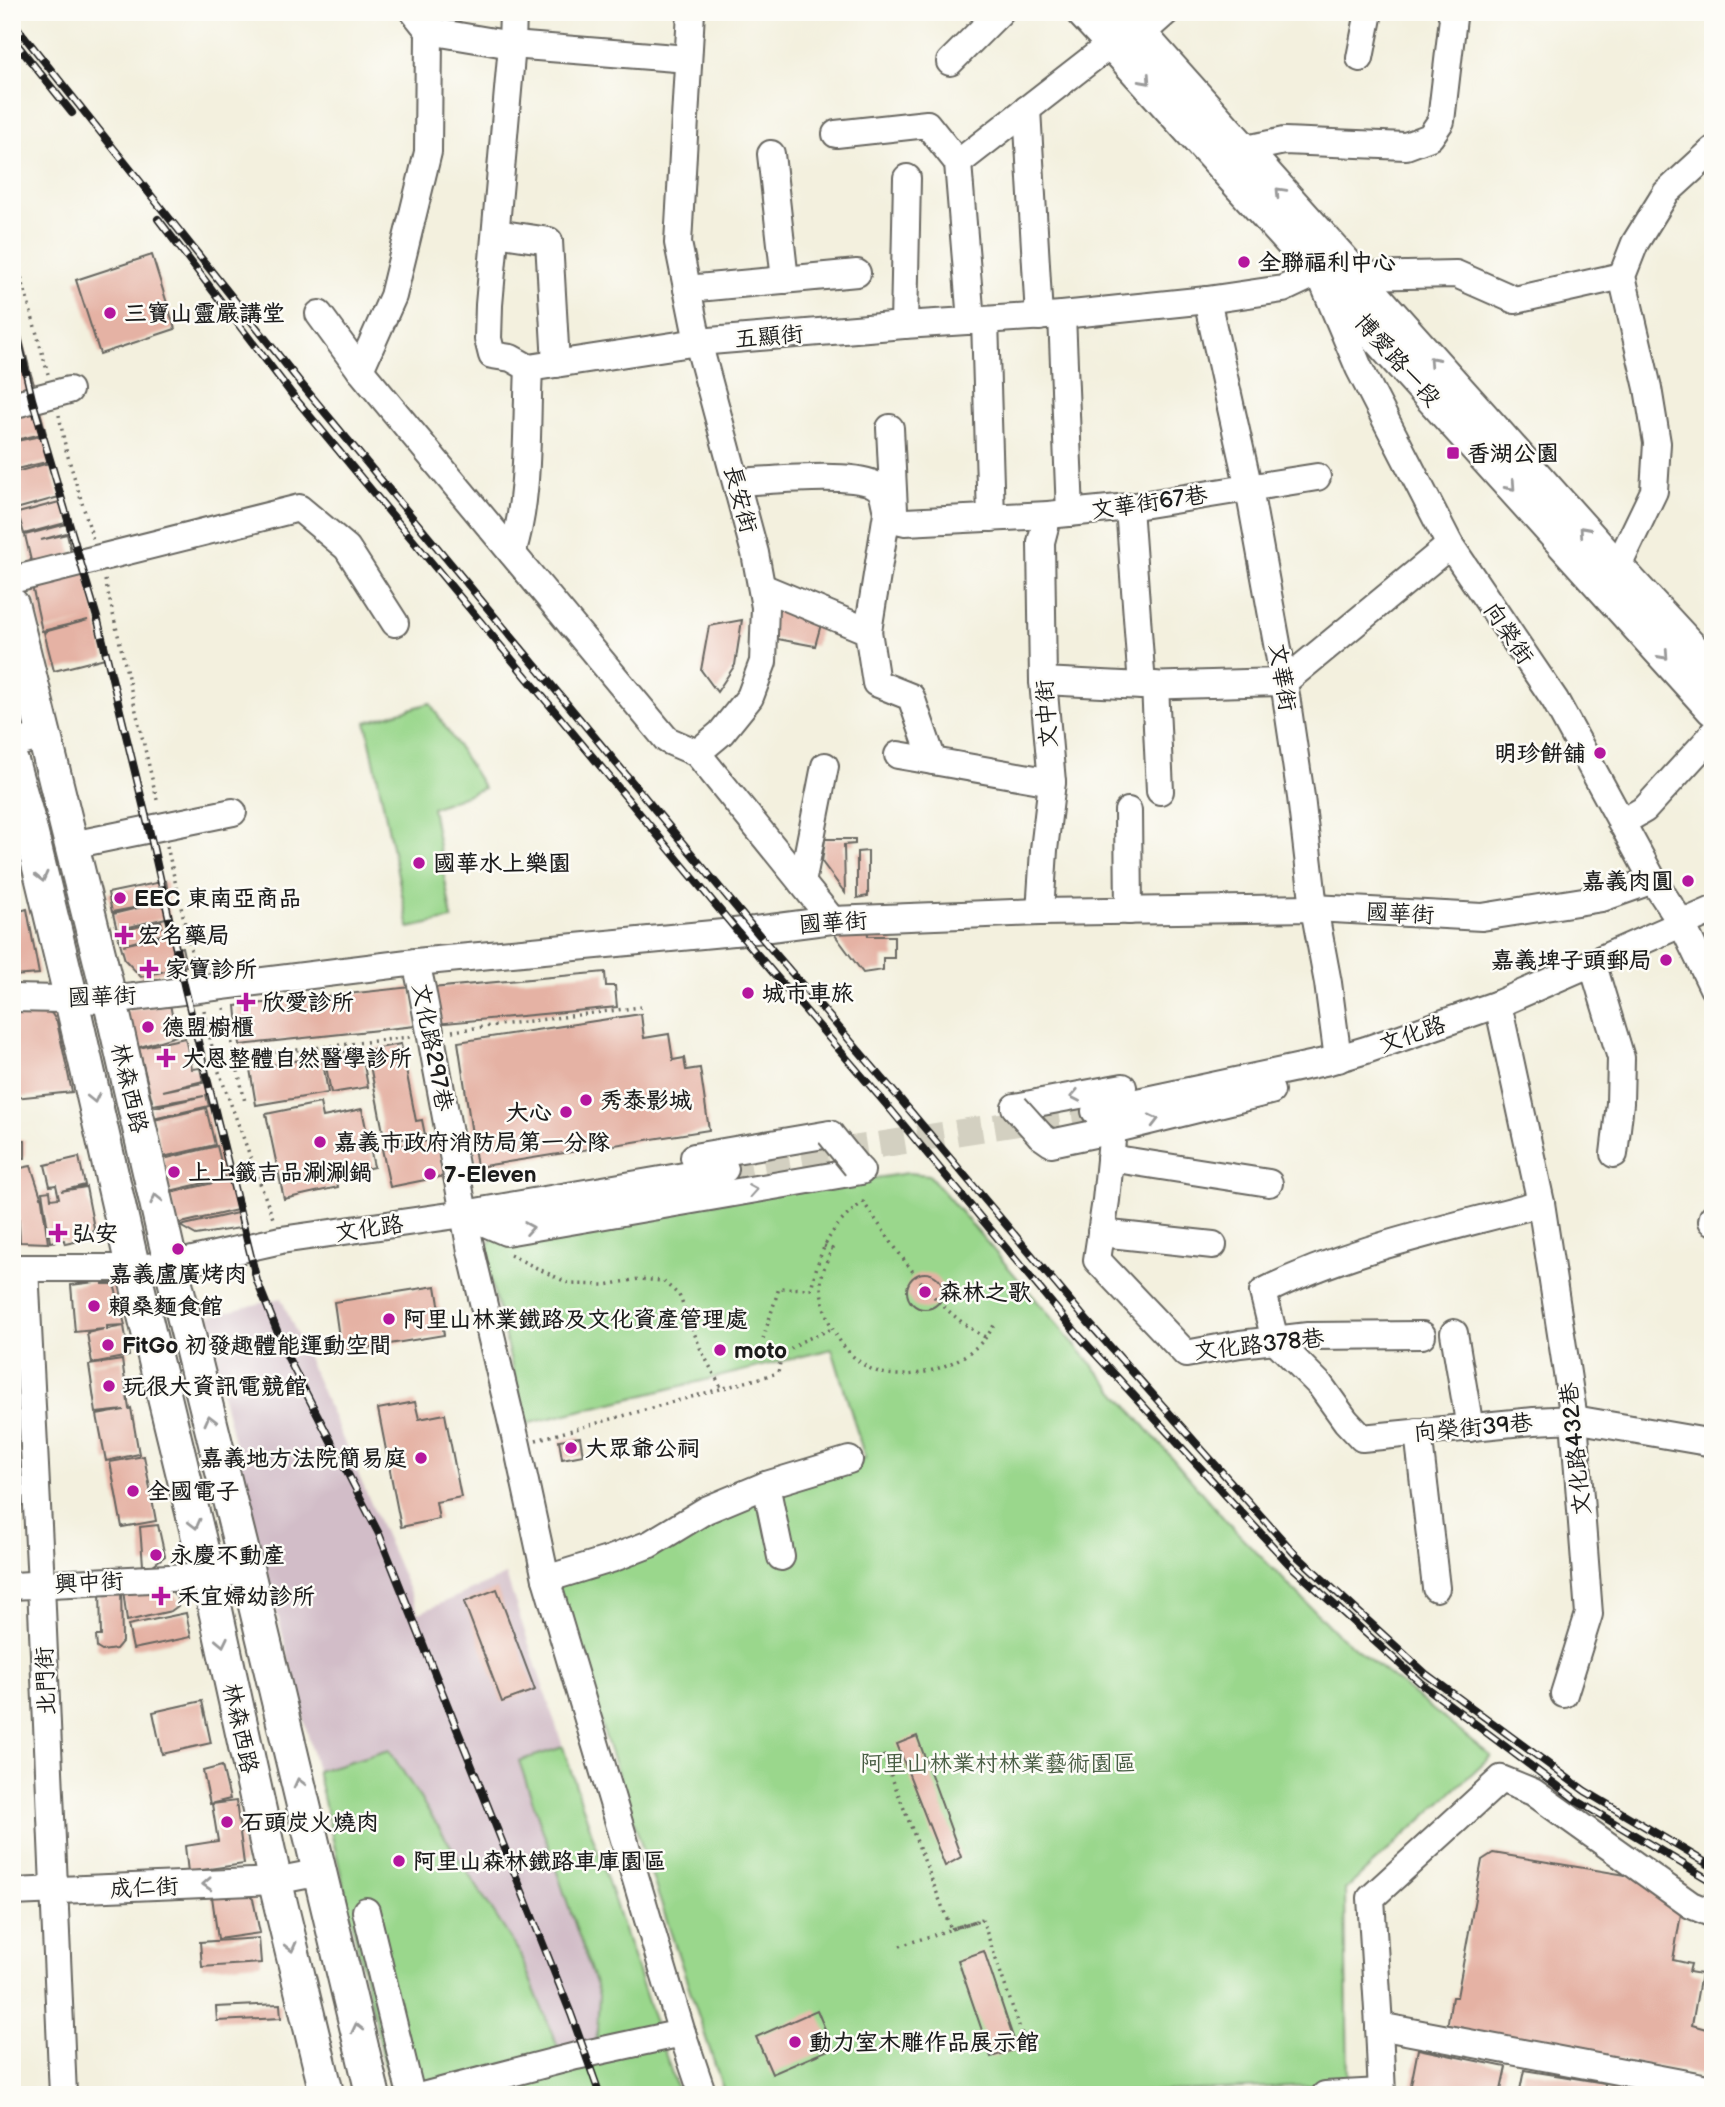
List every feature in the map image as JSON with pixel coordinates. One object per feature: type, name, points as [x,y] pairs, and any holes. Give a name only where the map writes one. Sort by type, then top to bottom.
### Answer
[{"type":"main road","name":"博愛路一段","points":[[1083,12],[1124,30],[1242,150],[1713,672]]},
{"type":"main road","name":"博愛路一段","points":[[1124,30],[1319,272],[1713,709]]},
{"type":"main road","name":"林森西路","points":[[12,605],[110,1000],[171,1265],[321,1872],[373,2095]]},
{"type":"main road","name":"林森西路","points":[[12,764],[20,820],[71,998],[327,2095]]},
{"type":"street","name":"五顯街","points":[[513,12],[488,339],[492,355],[511,358],[529,368],[698,342],[1051,316],[1207,300],[1283,289],[1319,272]]},
{"type":"street","name":"長安街","points":[[691,12],[678,243],[698,342],[755,553],[765,607],[763,662],[750,697],[721,733],[697,753]]},
{"type":"street","points":[[950,62],[1000,12]]},
{"type":"street","points":[[958,163],[1124,30],[1166,12]]},
{"type":"street","points":[[1360,58],[1369,12]]},
{"type":"street","points":[[1242,150],[1284,141],[1406,146],[1430,137],[1441,121],[1453,18],[1451,12]]},
{"type":"street","points":[[360,370],[393,296],[428,152],[422,22],[512,45],[688,59]]},
{"type":"street","name":"文中街","points":[[1027,109],[1051,316],[1059,514],[1041,542],[1043,681],[1052,782],[1040,912]]},
{"type":"street","points":[[836,134],[927,124],[958,163],[978,321],[991,518]]},
{"type":"street","points":[[1617,568],[1654,491],[1657,443],[1622,276],[1635,243],[1666,193],[1713,150]]},
{"type":"street","points":[[771,154],[785,280]]},
{"type":"street","points":[[904,325],[907,178]]},
{"type":"street","points":[[496,233],[549,241],[555,364]]},
{"type":"street","points":[[1319,272],[1357,276],[1457,274],[1515,300],[1622,276]]},
{"type":"street","name":"向榮街","points":[[1319,272],[1356,363],[1450,545],[1555,700],[1653,880],[1682,924],[1713,988]]},
{"type":"street","points":[[687,289],[856,273]]},
{"type":"street","name":"文華街","points":[[1207,300],[1249,489],[1284,682],[1314,908],[1328,983],[1334,1060]]},
{"type":"street","points":[[319,314],[360,370],[667,740],[697,753],[832,920]]},
{"type":"street","points":[[512,553],[518,534],[524,487],[529,368]]},
{"type":"street","points":[[12,405],[62,392]]},
{"type":"street","points":[[890,428],[891,517],[868,631],[876,683],[911,698],[933,761]]},
{"type":"street","name":"文華街67巷","points":[[891,517],[905,522],[1059,514],[1129,507],[1317,477]]},
{"type":"street","points":[[737,482],[859,480],[876,485],[891,517]]},
{"type":"street","points":[[1129,507],[1160,790]]},
{"type":"street","points":[[12,580],[299,508],[346,548],[395,623]]},
{"type":"street","points":[[1043,681],[1149,685],[1284,682],[1450,545]]},
{"type":"street","points":[[762,587],[868,631]]},
{"type":"street","points":[[1621,823],[1645,809],[1713,733]]},
{"type":"street","points":[[12,745],[44,735]]},
{"type":"street","points":[[898,755],[1052,782]]},
{"type":"street","points":[[803,883],[825,766]]},
{"type":"street","points":[[1128,811],[1129,911]]},
{"type":"street","points":[[72,845],[233,812]]},
{"type":"street","name":"國華街","points":[[12,998],[110,1000],[415,962],[755,930],[832,920],[1040,912],[1314,908],[1482,917],[1602,898],[1653,880]]},
{"type":"street","name":"文化路","points":[[1334,1060],[1310,1051],[1015,1107],[1041,1136],[1051,1143],[1104,1120],[1334,1060],[1498,1004],[1713,910]]},
{"type":"street","name":"文化路297巷","points":[[415,962],[464,1214],[546,1579],[703,2095]]},
{"type":"street","points":[[1592,962],[1621,1058],[1620,1103],[1614,1154]]},
{"type":"street","name":"文化路432巷","points":[[1498,1004],[1541,1203],[1574,1419],[1589,1614],[1563,1694]]},
{"type":"street","name":"文化路378巷","points":[[1104,1120],[1110,1158],[1097,1260],[1186,1354],[1308,1336],[1422,1335]]},
{"type":"street","points":[[830,1134],[861,1171],[506,1232],[464,1214],[502,1189],[830,1134]]},
{"type":"street","points":[[1110,1158],[1269,1183]]},
{"type":"street","name":"文化路","points":[[19,1268],[133,1268],[171,1265],[281,1240],[464,1214],[725,1169]]},
{"type":"street","points":[[1275,1340],[1263,1292],[1294,1276],[1377,1247],[1541,1203]]},
{"type":"street","points":[[1101,1233],[1213,1245]]},
{"type":"street","name":"北門街","points":[[19,1268],[41,1585],[62,2095]]},
{"type":"street","points":[[1454,1333],[1470,1428]]},
{"type":"street","name":"向榮街39巷","points":[[1275,1340],[1320,1385],[1363,1438],[1574,1419],[1713,1443]]},
{"type":"street","points":[[1418,1432],[1436,1588]]},
{"type":"street","points":[[546,1579],[650,1544],[706,1510],[766,1485],[849,1460]]},
{"type":"street","points":[[766,1485],[780,1556]]},
{"type":"street","points":[[208,1576],[247,1570]]},
{"type":"street","name":"興中街","points":[[12,1586],[208,1576]]},
{"type":"street","points":[[1325,2095],[1381,2094],[1371,1898],[1501,1779],[1533,1792],[1691,1905],[1713,1914]]},
{"type":"street","points":[[275,1881],[321,1872]]},
{"type":"street","name":"成仁街","points":[[12,1892],[275,1881]]},
{"type":"street","points":[[366,1911],[411,2095]]},
{"type":"street","points":[[1379,2026],[1713,2089]]},
{"type":"street","points":[[426,2095],[585,2053],[682,2033]]},
{"type":"path","points":[[12,244],[62,392],[66,450],[99,559],[126,666],[215,1060],[281,1240]]},
{"type":"path","points":[[235,1057],[245,1101]]},
{"type":"path","points":[[763,1339],[779,1288],[811,1289],[816,1266],[828,1237],[843,1217],[863,1202],[925,1289],[974,1331],[987,1338]]},
{"type":"path","points":[[824,1246],[832,1249],[821,1285],[827,1320],[840,1344],[866,1365],[886,1374],[934,1369],[956,1362],[987,1338],[994,1325]]},
{"type":"path","points":[[509,1254],[570,1284],[605,1286],[639,1279],[663,1281],[679,1295],[701,1350],[722,1389]]},
{"type":"path","points":[[517,1445],[778,1373],[781,1357],[800,1342],[832,1329]]},
{"type":"path","points":[[883,1755],[951,1929]]},
{"type":"path","points":[[951,1929],[982,1919]]},
{"type":"path","points":[[900,1946],[982,1919]]},
{"type":"path","points":[[982,1919],[1027,2049]]},
{"type":"path","points":[[951,1929],[973,1922]]},
{"type":"shaded area","points":[[281,1298],[419,1613],[506,1575],[563,1747],[519,1761],[599,1995],[596,2050],[563,2061],[519,1952],[389,1751],[317,1771],[203,1318]]},
{"type":"green space","name":"國華水上樂園","points":[[430,703],[484,788],[432,808],[452,919],[409,928],[366,722]]},
{"type":"green space","name":"阿里山林業村林業藝術園區","points":[[908,1173],[929,1175],[1227,1522],[1335,1632],[1491,1756],[1345,1890],[1348,2084],[1062,2095],[725,2095],[554,1583],[865,1458],[832,1349],[526,1424],[484,1252],[493,1237]]},
{"type":"green space","name":"阿里山森林鐵路車庫園區","points":[[563,1747],[679,2095],[392,2095],[317,1771],[389,1750],[519,1952],[563,2060],[596,2049],[599,1995],[519,1761]]},
{"type":"building","points":[[152,255],[175,329],[100,354],[76,280]]},
{"type":"building","points":[[19,328],[29,367],[12,371],[12,329]]},
{"type":"building","points":[[29,368],[36,391],[12,398],[12,373]]},
{"type":"building","points":[[38,404],[46,433],[12,441],[12,411]]},
{"type":"building","points":[[45,435],[51,461],[12,470],[12,442]]},
{"type":"building","points":[[49,463],[59,497],[16,509],[12,494],[12,473]]},
{"type":"building","points":[[63,501],[69,522],[24,534],[18,513]]},
{"type":"building","points":[[67,524],[70,532],[41,540],[67,534],[72,555],[32,565],[25,535]]},
{"type":"building","points":[[85,568],[105,658],[54,671],[44,632],[88,620],[42,631],[31,581]]},
{"type":"building","points":[[772,607],[823,617],[815,646],[772,638]]},
{"type":"building","points":[[742,620],[735,665],[717,692],[701,670],[709,626]]},
{"type":"building","points":[[825,839],[855,839],[855,844],[844,845],[845,893],[822,862]]},
{"type":"building","points":[[868,851],[868,896],[857,898],[857,852]]},
{"type":"building","points":[[166,881],[170,917],[117,930],[113,914],[154,904],[112,912],[108,893]]},
{"type":"building","points":[[27,909],[39,974],[12,976],[12,913]]},
{"type":"building","points":[[161,921],[164,934],[123,945],[173,934],[175,949],[182,947],[186,966],[141,977],[125,960],[117,932]]},
{"type":"building","points":[[867,925],[868,936],[894,936],[894,958],[883,958],[883,970],[863,973],[829,927]]},
{"type":"building","points":[[605,972],[606,986],[615,986],[617,1007],[435,1024],[432,988]]},
{"type":"building","points":[[411,987],[415,1026],[240,1045],[236,1006]]},
{"type":"building","points":[[170,1004],[176,1036],[137,1048],[125,1011]]},
{"type":"building","points":[[45,1010],[52,1014],[57,1022],[72,1092],[15,1098],[12,1011]]},
{"type":"building","name":"秀泰影城","points":[[641,1014],[644,1038],[669,1034],[673,1060],[684,1058],[686,1070],[700,1068],[709,1130],[477,1167],[458,1042]]},
{"type":"building","points":[[185,1038],[192,1069],[200,1068],[203,1081],[163,1091],[207,1082],[209,1106],[153,1119],[151,1108],[204,1096],[153,1105],[139,1048]]},
{"type":"building","points":[[401,1044],[416,1121],[422,1120],[425,1135],[385,1142],[367,1050]]},
{"type":"building","points":[[355,1050],[357,1060],[363,1059],[368,1087],[331,1093],[324,1055]]},
{"type":"building","points":[[322,1056],[328,1093],[256,1105],[250,1069]]},
{"type":"building","name":"嘉義市政府消防局第一分隊","points":[[320,1103],[323,1117],[362,1109],[374,1167],[336,1175],[338,1187],[284,1199],[266,1114]]},
{"type":"building","points":[[206,1108],[215,1145],[163,1157],[154,1120]]},
{"type":"building","points":[[438,1139],[445,1176],[390,1187],[382,1149]]},
{"type":"building","points":[[12,1140],[25,1140],[25,1158],[16,1158],[16,1169],[31,1166],[42,1200],[48,1243],[20,1242],[16,1172],[17,1245],[12,1245]]},
{"type":"building","points":[[217,1146],[225,1178],[170,1191],[163,1159]]},
{"type":"building","points":[[79,1157],[85,1185],[61,1191],[86,1187],[93,1232],[84,1240],[65,1244],[64,1240],[50,1242],[42,1192],[50,1191],[51,1199],[59,1198],[56,1185],[50,1186],[45,1165]]},
{"type":"building","points":[[230,1179],[237,1210],[177,1224],[170,1193]]},
{"type":"building","points":[[237,1213],[240,1228],[196,1235],[180,1226]]},
{"type":"building","name":"森林之歌","points":[[925,1273],[937,1279],[943,1291],[937,1303],[925,1309],[913,1303],[907,1291],[913,1279]]},
{"type":"building","points":[[103,1281],[103,1284],[114,1284],[125,1325],[107,1326],[107,1329],[124,1326],[129,1356],[92,1363],[87,1333],[104,1329],[75,1332],[71,1285]]},
{"type":"building","name":"阿里山林業鐵路及文化資產管理處","points":[[436,1286],[444,1335],[341,1352],[334,1302]]},
{"type":"building","points":[[122,1360],[139,1454],[106,1461],[97,1415],[124,1410],[96,1413],[89,1365]]},
{"type":"building","name":"嘉義地方法院簡易庭","points":[[415,1402],[419,1419],[445,1414],[461,1497],[436,1502],[439,1519],[401,1527],[378,1409]]},
{"type":"building","name":"大眾爺公祠","points":[[580,1437],[583,1455],[562,1459],[559,1440]]},
{"type":"building","name":"全國電子","points":[[144,1456],[156,1521],[122,1527],[110,1462]]},
{"type":"building","points":[[158,1525],[165,1556],[153,1565],[143,1565],[140,1527]]},
{"type":"building","points":[[121,1588],[122,1642],[116,1649],[102,1651],[97,1648],[96,1636],[101,1636],[100,1589]]},
{"type":"building","points":[[170,1588],[179,1601],[178,1606],[171,1611],[127,1621],[123,1590]]},
{"type":"building","points":[[497,1589],[535,1690],[502,1702],[464,1602]]},
{"type":"building","points":[[186,1613],[191,1637],[133,1649],[128,1625]]},
{"type":"building","points":[[202,1701],[211,1743],[162,1754],[153,1712]]},
{"type":"building","points":[[917,1736],[961,1857],[945,1866],[897,1744]]},
{"type":"building","points":[[222,1766],[230,1799],[210,1804],[203,1771]]},
{"type":"building","name":"石頭炭火燒肉","points":[[236,1801],[244,1864],[188,1872],[185,1846],[218,1841],[212,1804]]},
{"type":"building","points":[[1493,1853],[1686,1885],[1673,1960],[1691,1964],[1689,1972],[1701,1974],[1692,2025],[1713,2031],[1711,2076],[1447,2028],[1452,1997],[1457,1997],[1482,1860]]},
{"type":"building","points":[[240,1888],[253,1899],[260,1933],[218,1939],[211,1890]]},
{"type":"building","points":[[259,1938],[261,1963],[202,1967],[200,1942]]},
{"type":"building","points":[[984,1951],[1017,2049],[991,2057],[958,1960]]},
{"type":"building","points":[[280,2004],[281,2018],[217,2021],[216,2007]]},
{"type":"building","name":"動力室木雕作品展示館","points":[[817,2010],[833,2048],[772,2074],[756,2037]]},
{"type":"building","points":[[1418,2049],[1506,2067],[1500,2095],[1409,2095]]},
{"type":"building","points":[[1524,2070],[1605,2083],[1604,2095],[1519,2095]]},
{"type":"building","points":[[1610,2087],[1647,2093],[1609,2095]]},
{"type":"tunnel","points":[[725,1169],[1095,1111]]},
{"type":"railway","points":[[12,21],[303,386],[755,930],[1088,1322],[1295,1554],[1426,1674],[1585,1791],[1713,1867]]},
{"type":"railway","points":[[12,38],[72,113]]},
{"type":"railway","points":[[158,219],[294,397],[738,932],[891,1110],[1079,1336],[1289,1564],[1422,1684],[1579,1802],[1713,1882]]},
{"type":"railway","points":[[12,313],[32,399],[98,621],[257,1281],[288,1358],[379,1534],[571,2014],[600,2095]]},
{"type":"place","name":"全聯福利中心","points":[[1244,262]]},
{"type":"place","name":"三寶山靈嚴講堂","points":[[110,313]]},
{"type":"place","name":"香湖公園","points":[[1453,453]]},
{"type":"place","name":"明珍餅舖","points":[[1600,753]]},
{"type":"place","name":"國華水上樂園","points":[[419,863]]},
{"type":"place","name":"嘉義肉圓","points":[[1688,881]]},
{"type":"place","name":"EEC 東南亞商品","points":[[120,898]]},
{"type":"place","name":"宏名藥局","points":[[124,935]]},
{"type":"place","name":"嘉義埤子頭郵局","points":[[1666,960]]},
{"type":"place","name":"家寶診所","points":[[149,969]]},
{"type":"place","name":"城市車旅","points":[[748,993]]},
{"type":"place","name":"欣愛診所","points":[[246,1002]]},
{"type":"place","name":"德盟櫥櫃","points":[[148,1027]]},
{"type":"place","name":"大恩整體自然醫學診所","points":[[166,1058]]},
{"type":"place","name":"秀泰影城","points":[[586,1100]]},
{"type":"place","name":"大心","points":[[566,1112]]},
{"type":"place","name":"嘉義市政府消防局第一分隊","points":[[320,1142]]},
{"type":"place","name":"上上籤吉品涮涮鍋","points":[[174,1172]]},
{"type":"place","name":"7-Eleven","points":[[430,1174]]},
{"type":"place","name":"弘安","points":[[58,1233]]},
{"type":"place","name":"嘉義盧廣烤肉","points":[[178,1249]]},
{"type":"place","name":"森林之歌","points":[[925,1292]]},
{"type":"place","name":"賴桑麵食館","points":[[94,1306]]},
{"type":"place","name":"阿里山林業鐵路及文化資產管理處","points":[[389,1319]]},
{"type":"place","name":"FitGo 初發趣體能運動空間","points":[[108,1345]]},
{"type":"place","name":"moto","points":[[720,1350]]},
{"type":"place","name":"玩很大資訊電競館","points":[[109,1386]]},
{"type":"place","name":"大眾爺公祠","points":[[571,1448]]},
{"type":"place","name":"嘉義地方法院簡易庭","points":[[421,1458]]},
{"type":"place","name":"全國電子","points":[[133,1491]]},
{"type":"place","name":"永慶不動產","points":[[156,1555]]},
{"type":"place","name":"禾宜婦幼診所","points":[[161,1596]]},
{"type":"place","name":"石頭炭火燒肉","points":[[227,1822]]},
{"type":"place","name":"阿里山森林鐵路車庫園區","points":[[399,1861]]},
{"type":"place","name":"動力室木雕作品展示館","points":[[795,2042]]}]
